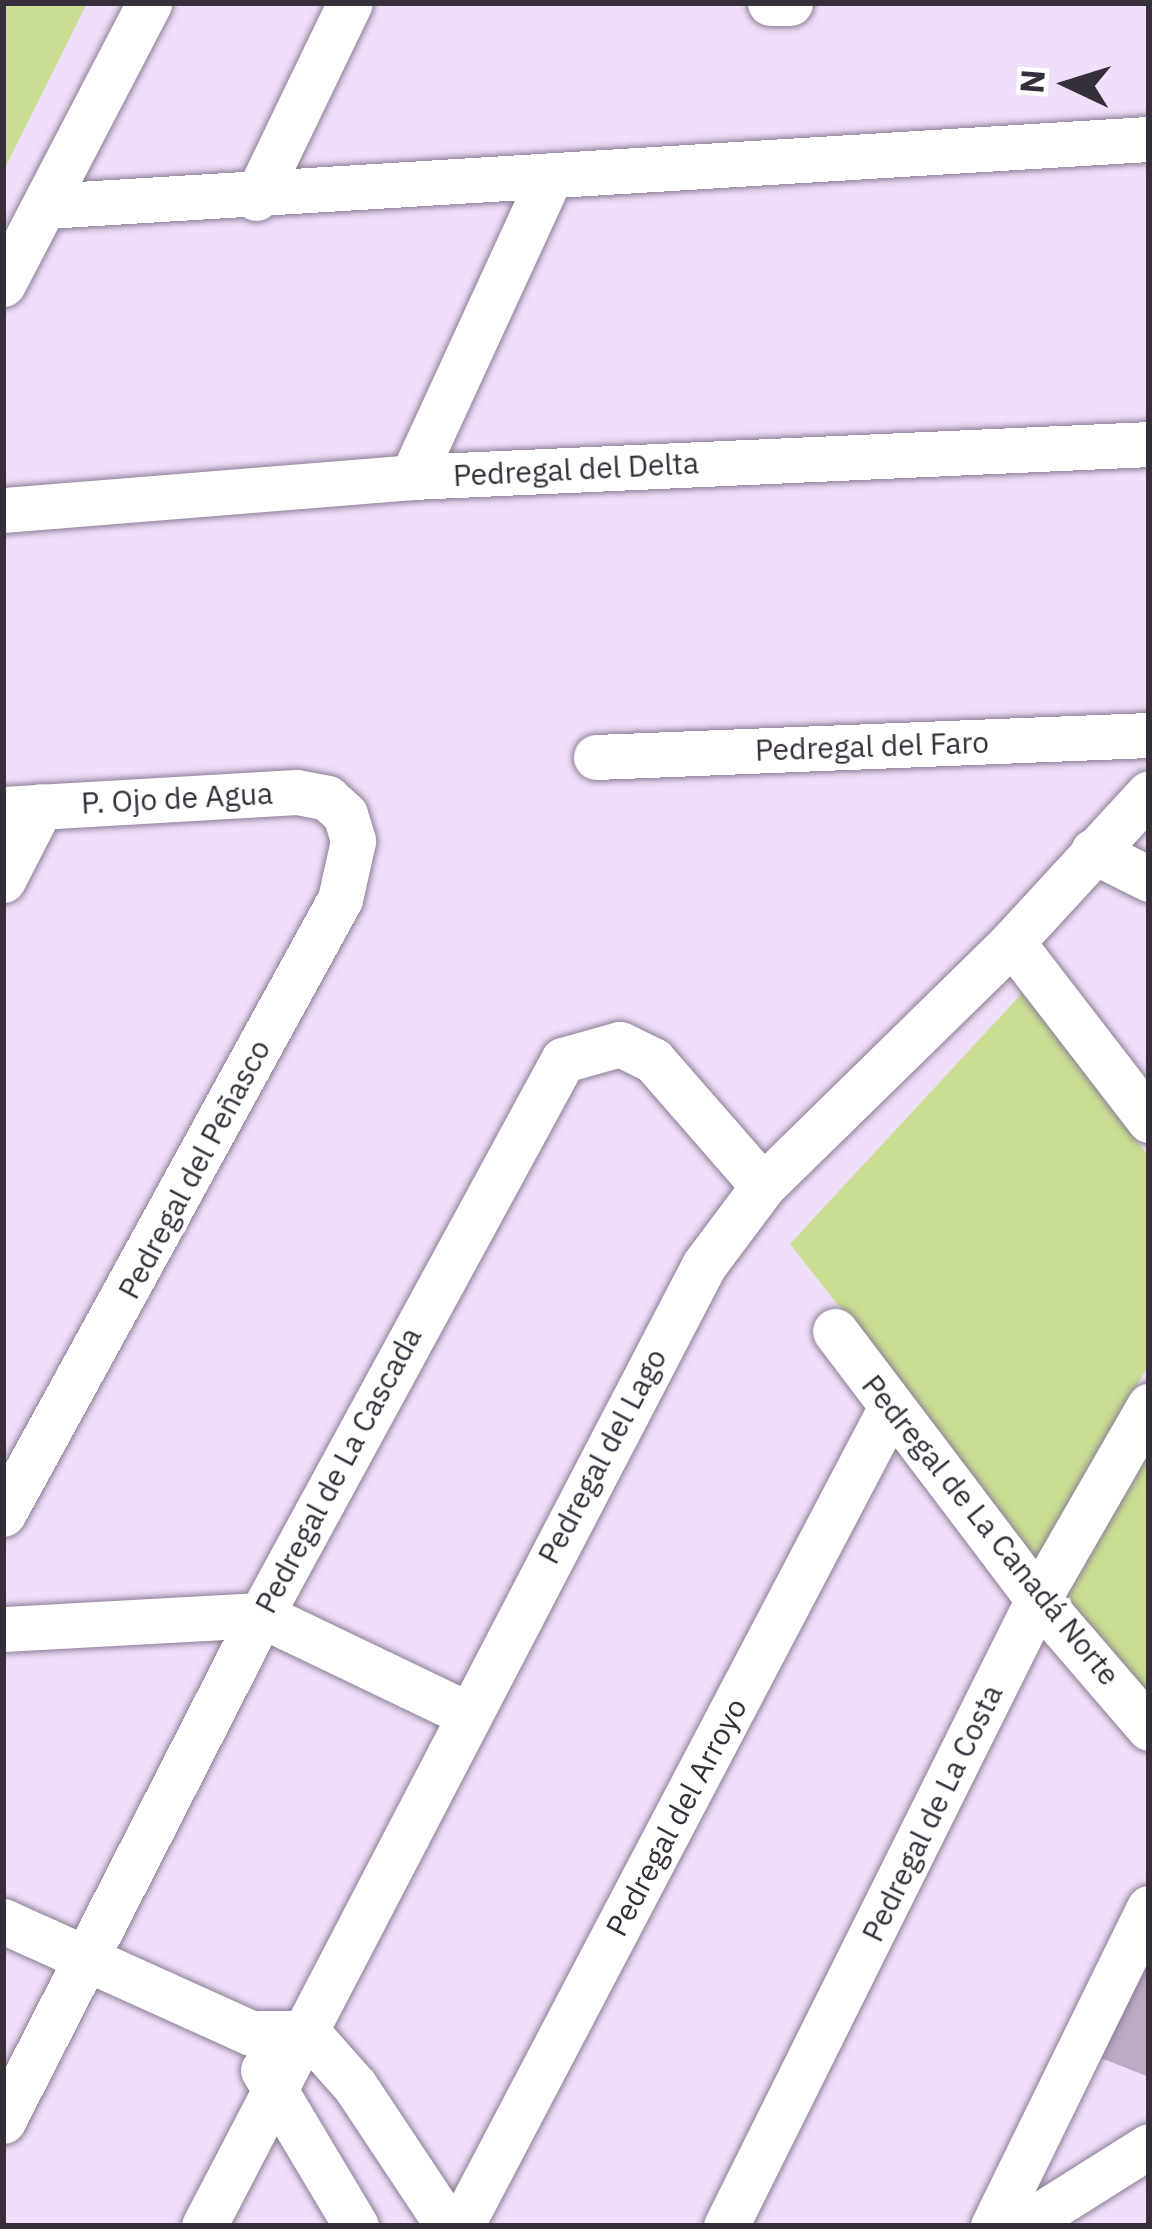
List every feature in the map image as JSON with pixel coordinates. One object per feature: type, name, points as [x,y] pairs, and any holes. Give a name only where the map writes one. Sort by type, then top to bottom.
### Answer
[{"type":"street","points":[[3,284],[149,3]]},
{"type":"street","points":[[256,198],[350,3]]},
{"type":"street","points":[[770,3],[790,3]]},
{"type":"street","points":[[46,206],[256,198],[1149,139]]},
{"type":"street","points":[[412,477],[551,175]]},
{"type":"street","name":"Pedregal del Delta","points":[[3,510],[412,477],[1149,444]]},
{"type":"street","name":"Pedregal del Faro","points":[[596,757],[1149,735]]},
{"type":"street","name":"P. Ojo de Agua","points":[[22,808],[297,792],[326,798],[345,814]]},
{"type":"street","name":"Pedregal del Lago","points":[[204,2226],[704,1265],[764,1186],[1012,942],[1149,793]]},
{"type":"street","points":[[3,880],[22,808]]},
{"type":"street","name":"Pedregal del Peñasco","points":[[3,1514],[340,899],[353,841],[345,814]]},
{"type":"street","points":[[1093,851],[1149,879]]},
{"type":"street","points":[[1012,942],[1149,1120]]},
{"type":"street","name":"Pedregal de La Cascada","points":[[3,2121],[261,1615],[562,1060],[620,1044],[652,1060],[764,1186]]},
{"type":"street","name":"Pedregal de La Canadá Norte","points":[[835,1330],[890,1409],[1038,1599],[1149,1728]]},
{"type":"street","name":"Pedregal de La Costa","points":[[726,2226],[1038,1599],[1149,1406]]},
{"type":"street","name":"Pedregal del Arroyo","points":[[461,2226],[890,1409]]},
{"type":"street","points":[[3,1629],[261,1615],[468,1714]]},
{"type":"street","points":[[993,2226],[1149,1908]]},
{"type":"street","points":[[3,1921],[90,1954],[251,2033],[308,2033],[356,2086],[448,2226]]},
{"type":"street","points":[[251,2033],[272,2095],[356,2226]]},
{"type":"street","points":[[1022,2226],[1149,2146]]},
{"type":"green space","points":[[3,3],[87,3],[3,172]]},
{"type":"green space","points":[[1025,990],[1149,1157],[1149,1364],[1039,1561],[790,1244]]},
{"type":"green space","points":[[1149,1446],[1149,1695],[1052,1603]]},
{"type":"building","points":[[1149,1930],[1149,2077],[1091,2054]]}]
